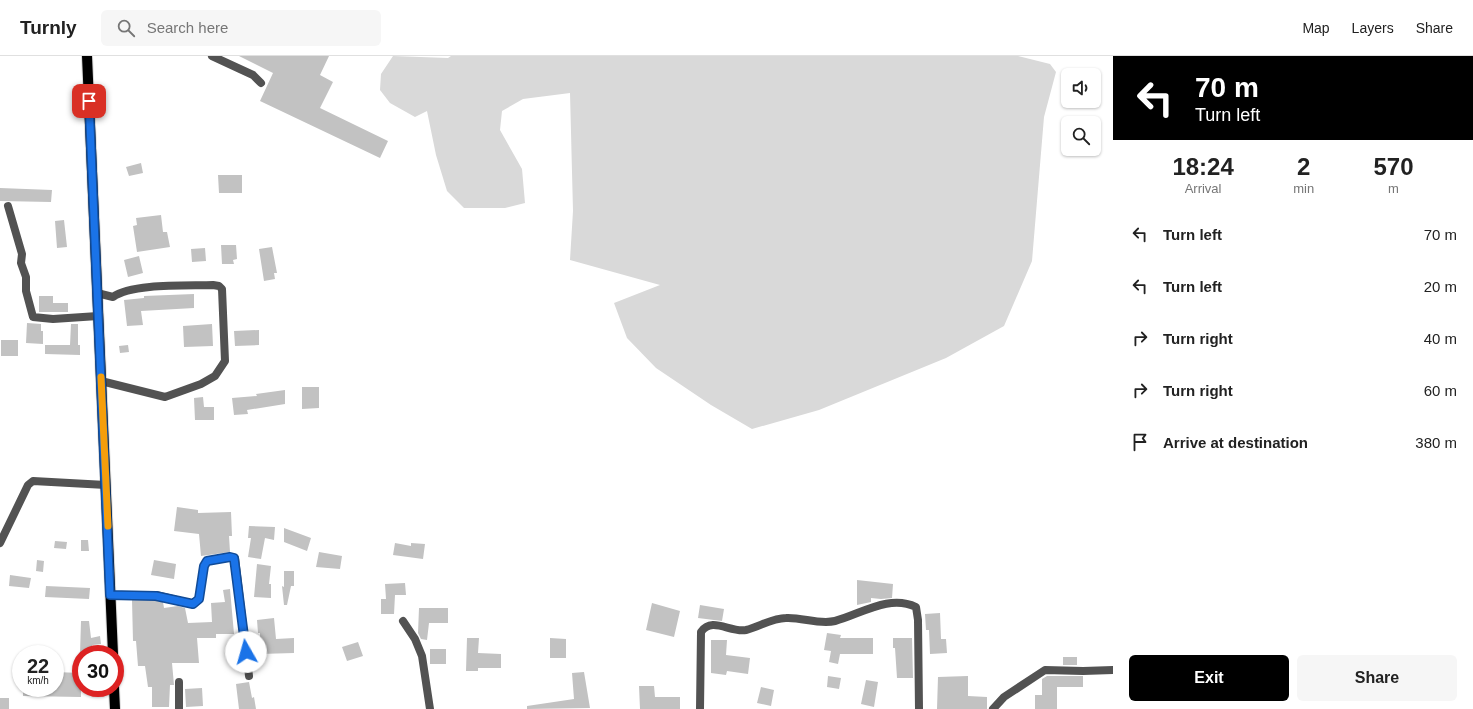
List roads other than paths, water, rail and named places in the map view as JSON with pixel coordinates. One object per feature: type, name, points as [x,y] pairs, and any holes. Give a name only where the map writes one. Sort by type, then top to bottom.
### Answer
[{"type":"main road","points":[[87,56],[113,645]]},
{"type":"main road","points":[[114,697],[115,709]]},
{"type":"street","points":[[212,56],[253,75],[261,83]]},
{"type":"street","points":[[8,206],[22,254],[21,263],[26,277],[26,291],[33,317],[53,319],[98,316]]},
{"type":"street","points":[[97,293],[113,297],[124,290],[139,288],[219,286],[222,289],[226,361],[215,376],[201,384],[165,397],[101,381]]},
{"type":"street","points":[[0,543],[28,485],[33,481],[106,485]]},
{"type":"street","points":[[110,595],[156,596],[193,604],[199,599],[204,566],[207,561],[230,557],[234,558],[249,676]]},
{"type":"street","points":[[700,709],[700,638],[704,626],[711,624],[742,630],[787,618],[834,621],[855,612],[893,602],[908,604],[916,607],[918,620],[919,709]]},
{"type":"street","points":[[403,621],[415,639],[422,656],[430,709]]},
{"type":"street","points":[[993,709],[1004,696],[1045,670],[1113,670]]},
{"type":"street","points":[[179,682],[179,709]]}]
